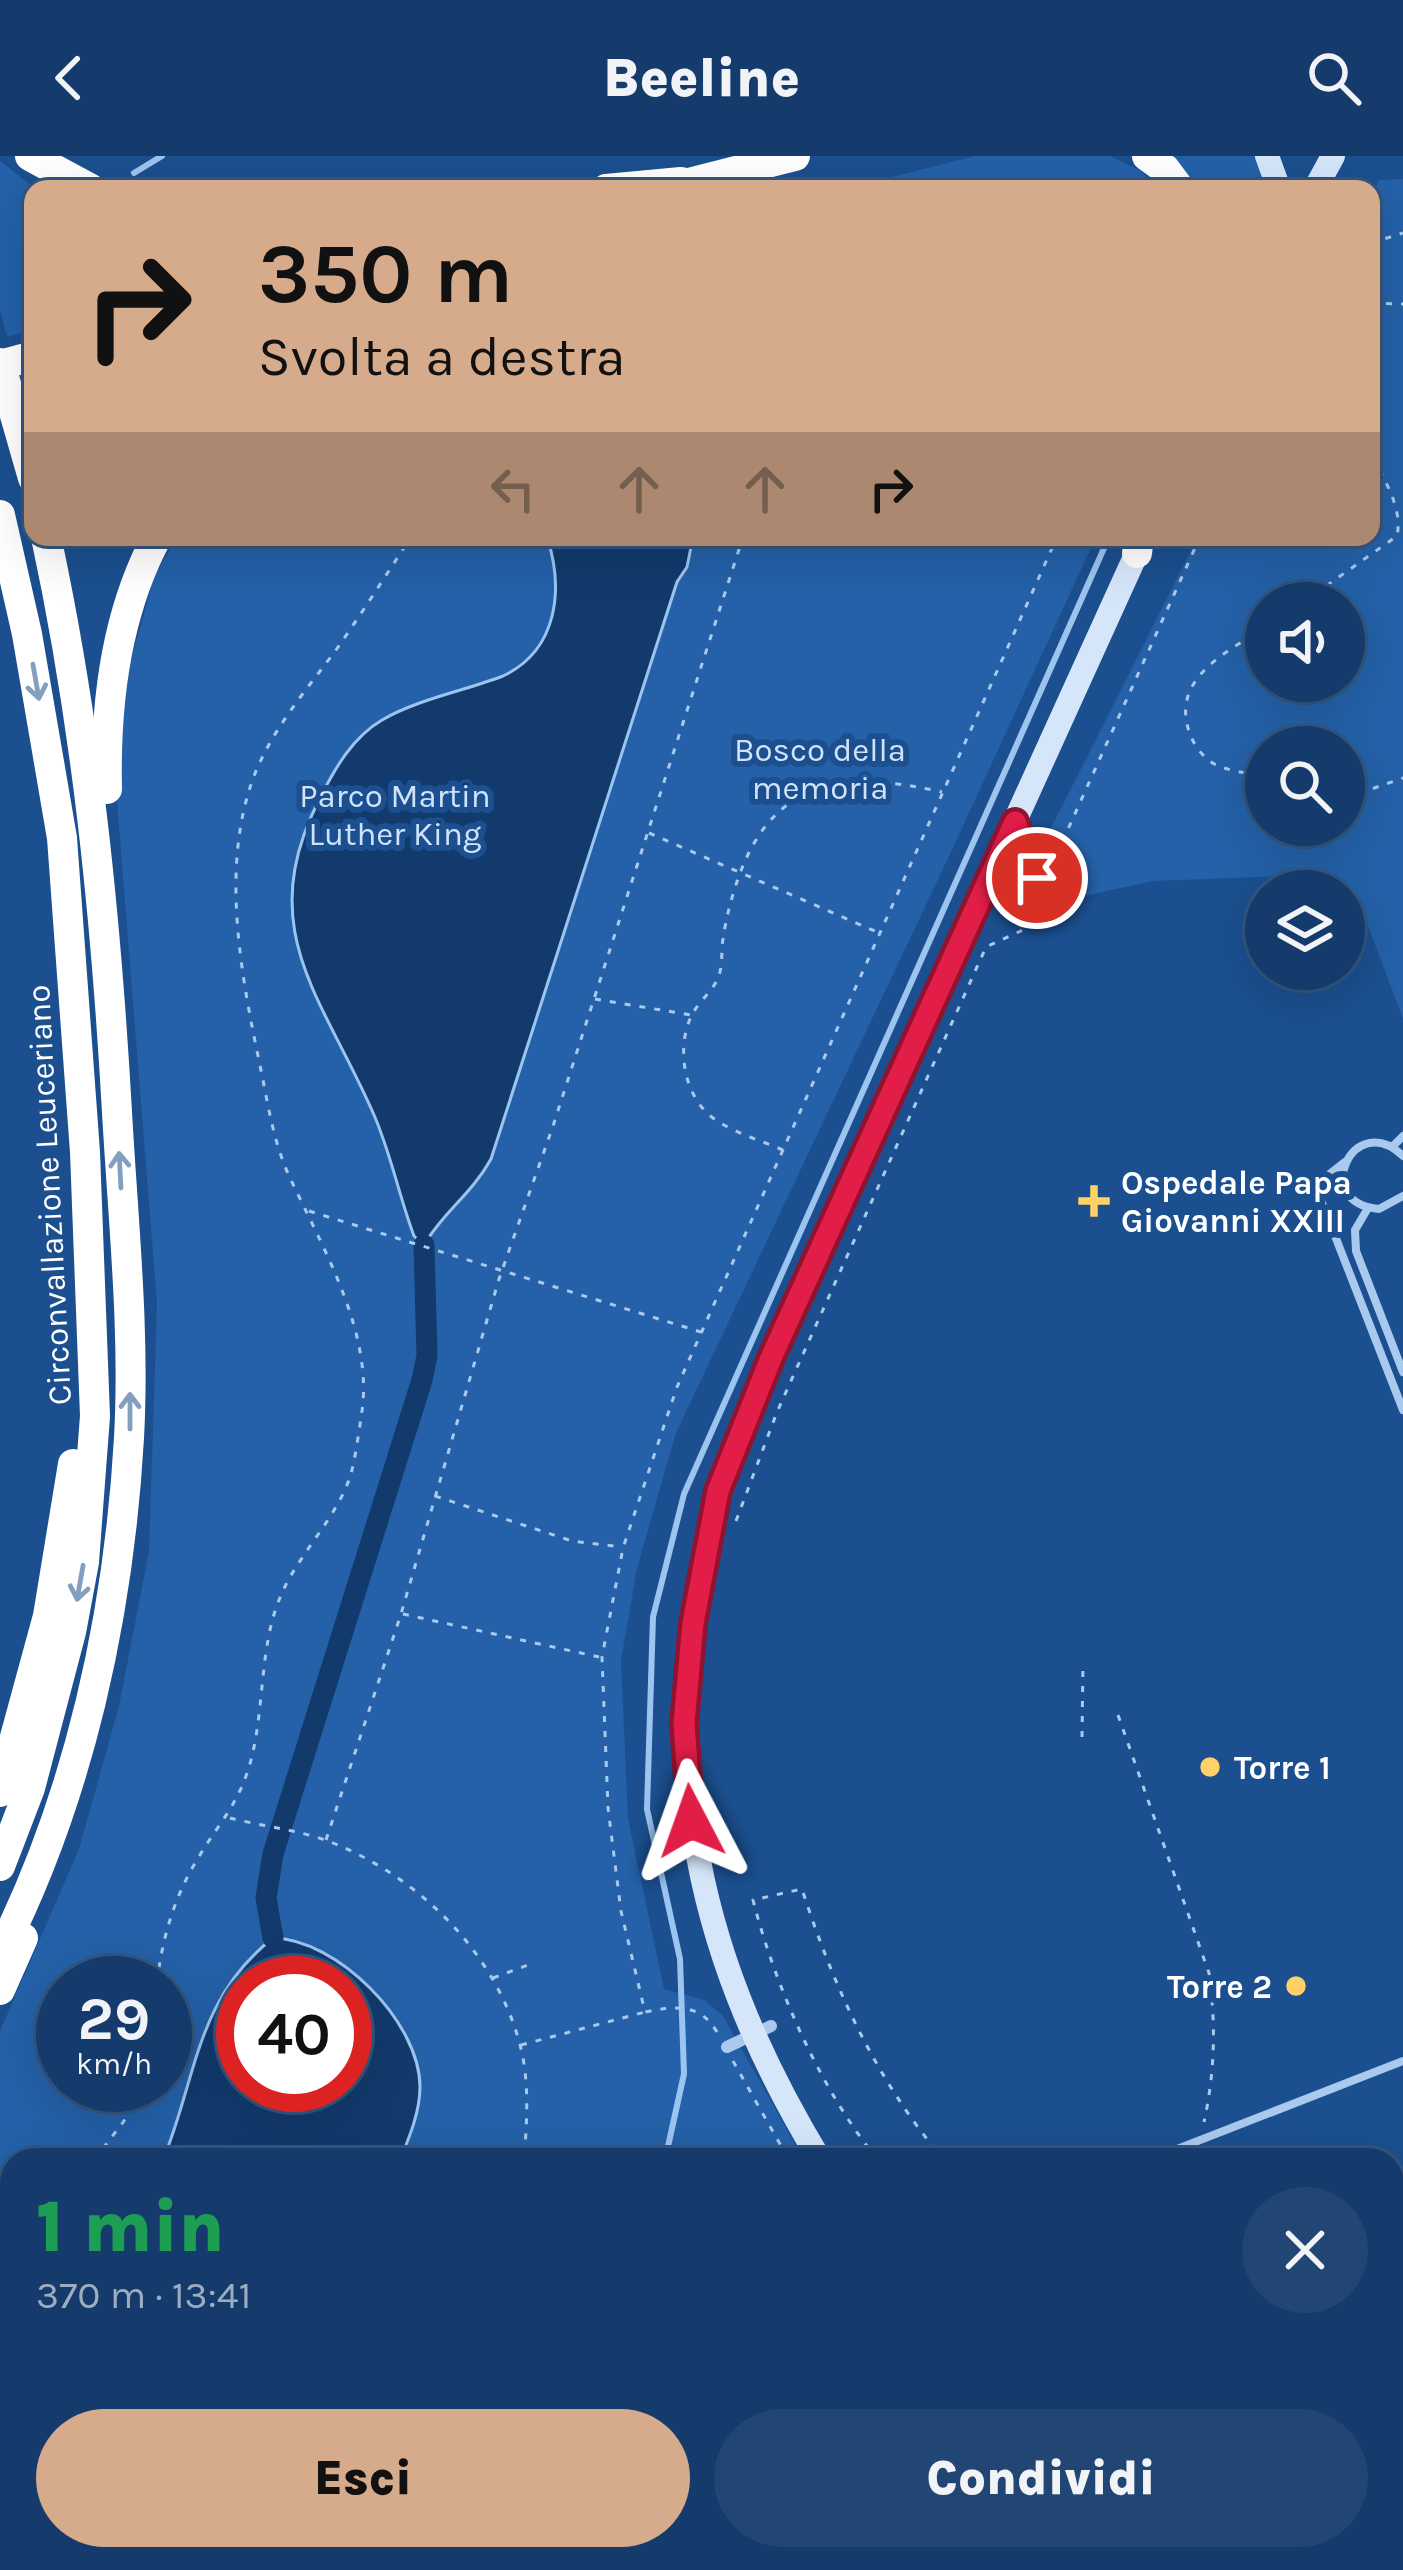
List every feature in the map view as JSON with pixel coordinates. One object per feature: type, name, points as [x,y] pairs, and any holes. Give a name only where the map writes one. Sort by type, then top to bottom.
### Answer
[{"type":"highway","points":[[30,156],[74,180]]},
{"type":"highway","points":[[720,180],[795,156]]},
{"type":"highway","points":[[723,180],[810,156]]},
{"type":"highway","points":[[1147,156],[1173,180]]},
{"type":"highway","points":[[0,364],[24,447]]},
{"type":"highway","name":"Circonvallazione Leuceriano","points":[[0,515],[28,634],[62,838],[82,1108],[95,1416],[84,1562],[71,1632],[30,1788],[0,1866]]},
{"type":"highway","points":[[0,1953],[63,1802],[90,1704],[121,1528],[130,1436],[126,1287],[97,848],[78,706],[48,546]]},
{"type":"highway","points":[[97,848],[107,818],[105,736],[125,612],[153,546]]},
{"type":"highway","points":[[0,1792],[48,1616],[72,1484],[77,1391],[93,1341]]},
{"type":"highway","points":[[0,1990],[57,1863],[63,1802]]},
{"type":"street","points":[[825,2148],[788,2107],[761,2030],[712,1922],[691,1821],[684,1723],[693,1623],[718,1491],[771,1358],[1138,546]]},
{"type":"street","points":[[727,2047],[761,2030]]},
{"type":"lane","points":[[1015,822],[1054,920]]},
{"type":"lane","points":[[1393,1147],[1403,1136]]},
{"type":"lane","points":[[1403,1156],[1393,1147],[1372,1142],[1352,1152],[1322,1180],[1321,1200],[1403,1410]]},
{"type":"lane","points":[[1345,1162],[1346,1191],[1368,1208],[1389,1207],[1403,1196]]},
{"type":"lane","points":[[1368,1208],[1355,1230],[1356,1251],[1403,1372]]},
{"type":"lane","points":[[1181,2148],[1403,2061]]},
{"type":"path","points":[[1332,582],[1397,536],[1401,511],[1380,471]]},
{"type":"path","points":[[160,1956],[174,1906],[245,1780],[279,1599],[350,1477],[363,1404],[346,1304],[327,1248],[290,1178],[275,1136],[245,994],[237,904],[240,839],[255,774],[277,730],[406,546]]},
{"type":"path","points":[[326,1840],[401,1614],[501,1272],[740,546]]},
{"type":"path","points":[[1045,546],[1052,549]]},
{"type":"path","points":[[645,2012],[621,1911],[613,1849],[602,1658],[623,1548],[662,1424],[1053,546]]},
{"type":"path","points":[[732,1533],[777,1412],[986,947],[1034,925],[1021,885],[1049,872],[1196,546]]},
{"type":"path","points":[[1245,640],[1197,676],[1184,701],[1192,741],[1213,764],[1245,772]]},
{"type":"path","points":[[1365,791],[1402,780]]},
{"type":"path","points":[[783,1150],[712,1119],[690,1087],[681,1052],[691,1015],[719,976],[723,935],[740,874],[768,819],[811,790],[862,782],[902,783],[944,792]]},
{"type":"path","points":[[647,833],[880,933]]},
{"type":"path","points":[[594,999],[691,1015]]},
{"type":"path","points":[[308,1210],[702,1332]]},
{"type":"path","points":[[435,1496],[572,1541],[623,1548]]},
{"type":"path","points":[[401,1614],[602,1658]]},
{"type":"path","points":[[1082,1737],[1083,1663]]},
{"type":"path","points":[[1118,1715],[1209,1973],[1215,2018],[1211,2091],[1202,2140]]},
{"type":"path","points":[[228,1817],[326,1840],[404,1883],[441,1913],[476,1952],[520,2045],[527,2116],[525,2148]]},
{"type":"path","points":[[870,2148],[812,2058],[780,1983],[753,1900],[802,1889],[837,1989],[865,2045],[934,2148]]},
{"type":"path","points":[[491,1979],[528,1965]]},
{"type":"path","points":[[520,2045],[664,2008],[696,2008],[708,2017],[727,2047],[782,2148]]},
{"type":"path","points":[[103,2148],[128,2112]]},
{"type":"path","points":[[0,2426],[0,2454]]},
{"type":"green space","points":[[975,156],[1110,156],[1150,180],[880,180]]},
{"type":"green space","points":[[1163,156],[1259,156],[1269,180],[1186,180]]},
{"type":"green space","points":[[0,161],[24,180],[24,332],[7,337],[0,310]]},
{"type":"green space","points":[[1403,179],[1403,1019],[1365,918],[1365,870],[1245,870],[1245,877],[1153,881],[1070,899],[1043,844],[1193,546],[1380,546],[1379,180]]},
{"type":"green space","name":"Parco Martin Luther King","points":[[172,546],[1092,546],[676,1433],[637,1568],[621,1661],[628,1819],[664,1989],[704,2000],[723,2016],[797,2148],[0,2148],[0,2031],[79,1849],[119,1706],[149,1551],[157,1303],[114,764],[128,670],[155,575]]},
{"type":"shaded area","points":[[549,546],[691,546],[491,1159],[424,1245],[414,1236],[374,1115],[302,962],[293,887],[301,845],[320,798],[362,735],[411,706],[503,676],[535,651],[552,616]]},
{"type":"shaded area","points":[[273,1938],[328,1956],[253,1956]]},
{"type":"shaded area","points":[[372,1990],[406,2036],[416,2062],[420,2087],[404,2148],[167,2148],[179,2112],[192,2112],[192,2072],[216,2008],[216,2112],[372,2112]]},
{"type":"waterway","points":[[134,173],[162,156]]},
{"type":"waterway","points":[[668,2148],[684,2074],[680,1959],[647,1809],[653,1617],[684,1494],[1105,546]]},
{"type":"waterway","points":[[273,1938],[266,1898],[273,1854],[422,1380],[427,1356],[424,1245]]},
{"type":"place","name":"Ospedale Papa Giovanni XXIII","points":[[1094,1201]]},
{"type":"place","name":"Torre 1","points":[[1210,1767]]},
{"type":"place","name":"Torre 2","points":[[1296,1986]]},
{"type":"route","points":[[691,1821],[684,1723],[693,1623],[718,1491],[771,1358],[1015,822],[1037,878]]},
{"type":"park label","name":"Bosco della memoria","points":[[820,768]]}]
